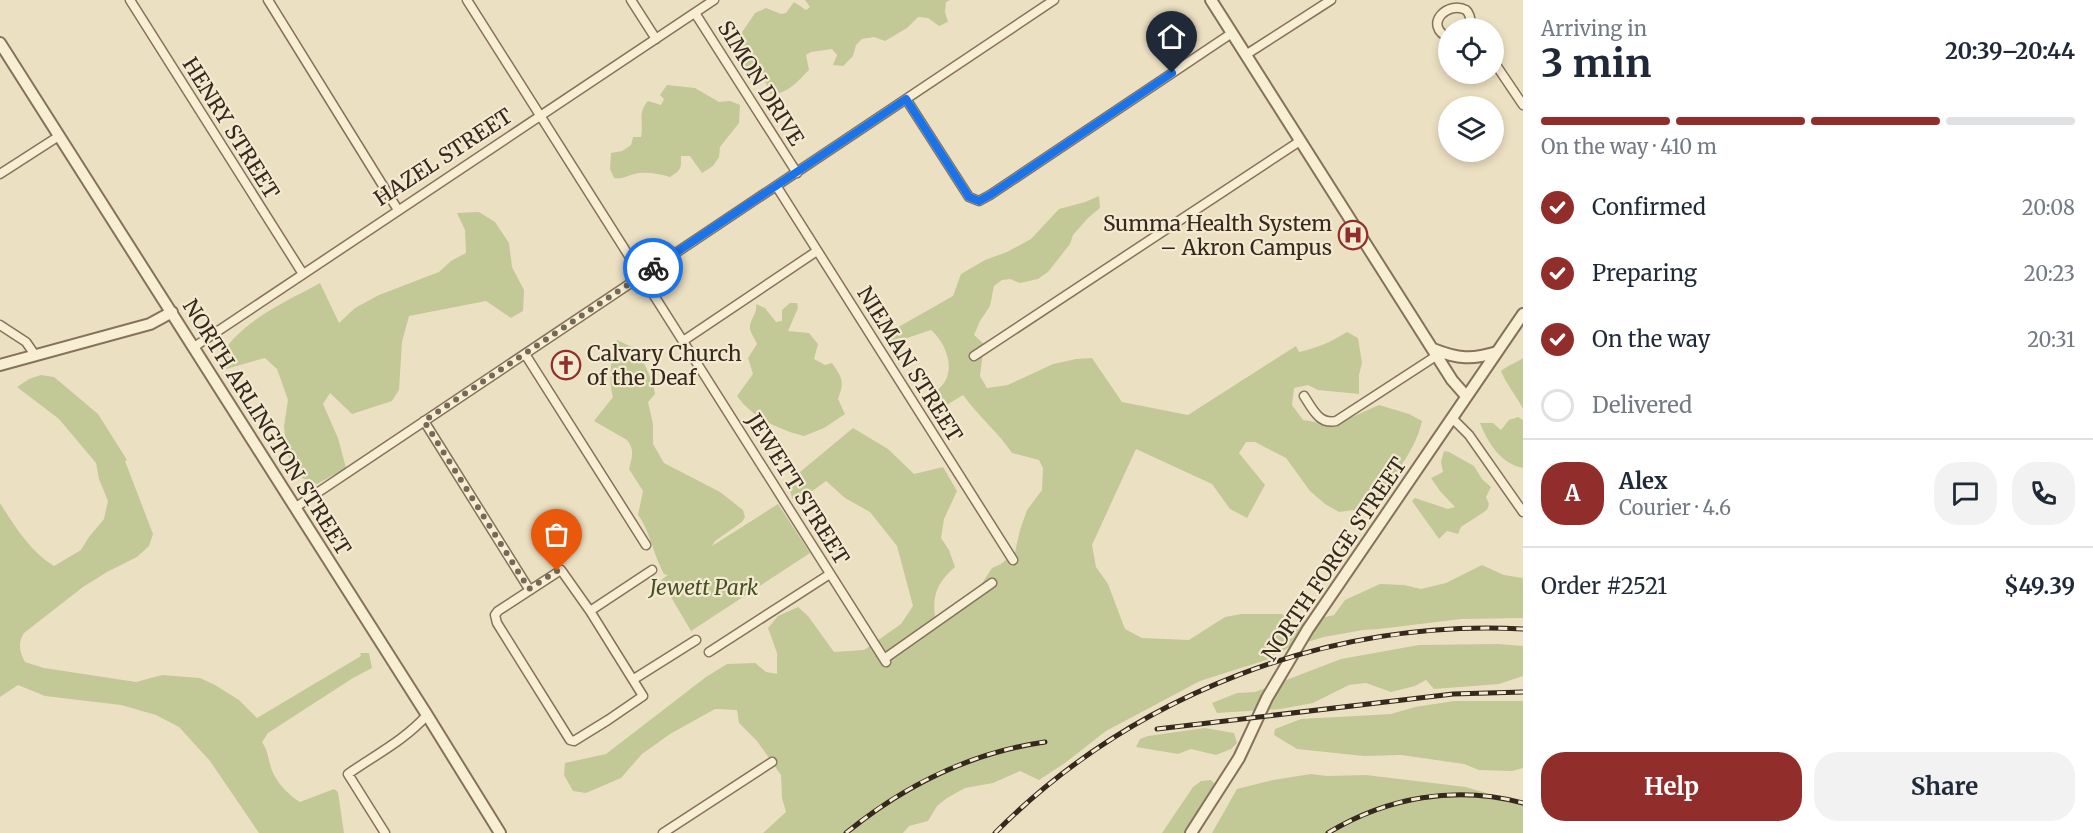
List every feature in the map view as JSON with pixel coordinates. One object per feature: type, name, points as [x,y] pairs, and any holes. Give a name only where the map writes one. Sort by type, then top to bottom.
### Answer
[{"type":"street","name":"HENRY STREET","points":[[130,0],[303,274]]},
{"type":"street","points":[[268,0],[398,210]]},
{"type":"street","name":"JEWETT STREET","points":[[467,0],[885,660],[992,583]]},
{"type":"street","points":[[631,0],[656,39]]},
{"type":"street","name":"HAZEL STREET","points":[[194,347],[714,0]]},
{"type":"street","points":[[296,507],[1054,0]]},
{"type":"street","points":[[1211,0],[1434,353],[1466,396]]},
{"type":"street","points":[[1247,54],[1331,0]]},
{"type":"street","points":[[1439,18],[1441,12],[1450,6],[1461,7],[1470,18]]},
{"type":"street","name":"SIMON DRIVE","points":[[695,13],[797,173]]},
{"type":"street","points":[[906,99],[969,197],[975,201],[983,200],[1232,33]]},
{"type":"street","name":"NORTH ARLINGTON STREET","points":[[0,43],[296,507],[500,833]]},
{"type":"street","points":[[1504,77],[1523,105]]},
{"type":"street","points":[[0,174],[59,136]]},
{"type":"street","points":[[974,356],[1300,141]]},
{"type":"street","name":"NIEMAN STREET","points":[[777,187],[1013,560]]},
{"type":"street","points":[[683,341],[817,251]]},
{"type":"street","points":[[0,366],[150,324],[172,312]]},
{"type":"street","name":"NORTH FORGE STREET","points":[[1191,833],[1239,758],[1279,676],[1361,549],[1523,314]]},
{"type":"street","points":[[0,325],[26,342],[35,355]]},
{"type":"street","points":[[1304,396],[1322,420],[1336,421],[1434,353],[1469,359],[1497,352]]},
{"type":"street","points":[[525,354],[646,545]]},
{"type":"street","points":[[1452,418],[1469,435],[1522,510]]},
{"type":"street","points":[[424,421],[529,589]]},
{"type":"street","points":[[590,610],[652,570]]},
{"type":"street","points":[[557,571],[564,571],[643,696],[574,741],[570,740],[497,623],[495,615],[498,611],[529,589],[557,571]]},
{"type":"street","points":[[710,652],[830,574]]},
{"type":"street","points":[[634,679],[696,640]]},
{"type":"street","points":[[385,833],[348,774],[415,729],[427,715]]},
{"type":"street","points":[[663,833],[772,762]]},
{"type":"green space","points":[[805,0],[950,0],[946,2],[945,12],[948,22],[939,26],[928,18],[918,17],[907,28],[885,41],[874,37],[862,39],[856,45],[853,56],[843,66],[833,65],[837,55],[832,49],[811,52],[806,55],[809,70],[787,90],[770,94],[760,74],[747,68],[737,53],[738,38],[755,13],[766,8],[781,14],[786,13],[794,2],[806,10],[810,7]]},
{"type":"green space","points":[[667,85],[695,88],[719,102],[730,101],[740,105],[739,123],[720,147],[719,157],[713,166],[702,173],[690,156],[681,156],[680,168],[670,177],[643,173],[614,178],[610,169],[611,153],[622,151],[631,145],[633,137],[641,137],[642,114],[645,105],[648,101],[661,105],[664,99],[660,95]]},
{"type":"green space","points":[[1099,196],[1100,208],[1073,235],[1070,244],[1048,272],[1038,279],[1020,283],[1010,279],[1002,280],[994,286],[990,306],[974,335],[984,344],[980,376],[987,388],[1008,385],[1053,364],[1092,358],[1122,402],[1188,415],[1296,346],[1299,352],[1324,344],[1347,332],[1358,338],[1362,363],[1359,375],[1359,394],[1318,390],[1308,385],[1294,388],[1292,405],[1303,420],[1334,425],[1379,405],[1409,414],[1422,421],[1407,456],[1369,508],[1339,512],[1310,491],[1286,458],[1255,442],[1246,442],[1239,453],[1265,485],[1247,518],[1230,509],[1212,484],[1136,449],[1092,545],[1096,567],[1108,584],[1125,629],[1142,638],[1189,640],[1225,617],[1241,614],[1282,614],[1293,624],[1334,615],[1345,600],[1380,584],[1404,585],[1421,589],[1446,583],[1482,565],[1504,575],[1523,578],[1523,618],[1461,619],[1363,630],[1324,637],[1290,647],[1266,660],[1200,681],[1106,731],[1039,780],[1020,771],[993,783],[965,788],[937,806],[928,821],[909,826],[903,833],[763,833],[786,812],[782,798],[781,775],[757,741],[739,723],[737,710],[715,709],[670,734],[642,754],[621,778],[586,793],[573,791],[564,775],[565,763],[606,754],[706,677],[727,664],[755,663],[766,672],[777,674],[777,653],[768,628],[778,616],[798,607],[808,616],[834,652],[864,650],[901,624],[913,606],[897,546],[870,512],[845,498],[826,481],[800,500],[792,498],[788,482],[853,428],[888,449],[914,474],[943,467],[957,491],[944,519],[941,538],[949,550],[955,567],[937,589],[934,602],[935,617],[944,621],[970,602],[992,568],[1001,564],[1015,552],[1027,510],[1042,490],[1043,468],[1039,460],[1012,453],[963,395],[945,406],[933,409],[927,399],[946,380],[949,364],[943,345],[931,330],[898,341],[885,340],[886,334],[953,296],[961,274],[1031,239],[1059,209]]},
{"type":"green space","points":[[479,212],[495,222],[509,243],[512,267],[524,290],[523,311],[511,318],[486,301],[409,316],[402,342],[399,390],[392,401],[352,414],[330,393],[323,404],[338,438],[346,468],[317,484],[300,477],[287,454],[284,426],[288,400],[277,369],[265,358],[226,369],[223,352],[232,340],[255,320],[320,283],[339,323],[355,308],[379,295],[439,272],[451,261],[466,253],[465,230],[457,213]]},
{"type":"green space","points":[[790,303],[797,303],[798,308],[788,331],[809,333],[818,344],[814,359],[825,365],[832,363],[842,384],[838,399],[845,414],[824,428],[804,436],[767,422],[743,404],[737,396],[753,374],[748,358],[757,344],[750,329],[756,304],[765,308],[776,322],[782,321],[782,310]]},
{"type":"green space","name":"Jewett Park","points":[[617,340],[638,350],[653,383],[655,394],[648,402],[653,424],[653,444],[664,463],[720,492],[743,510],[745,517],[742,522],[715,541],[712,546],[778,504],[810,553],[691,631],[661,580],[668,575],[664,574],[638,515],[643,491],[629,469],[632,457],[631,447],[627,440],[594,421],[613,397],[611,368]]},
{"type":"green space","points":[[1523,358],[1523,409],[1501,371]]},
{"type":"green space","points":[[41,375],[54,377],[98,414],[127,460],[125,461],[153,534],[149,546],[137,557],[83,587],[24,633],[20,647],[25,662],[44,668],[136,682],[162,675],[200,678],[239,700],[257,718],[361,656],[360,653],[369,653],[372,668],[268,733],[262,742],[274,775],[295,799],[300,802],[334,789],[338,792],[344,833],[259,833],[210,761],[179,727],[156,715],[121,705],[45,696],[18,685],[0,697],[0,503],[30,546],[54,566],[81,550],[104,519],[108,501],[99,479],[96,463],[59,419],[17,387]]},
{"type":"green space","points":[[1518,417],[1523,420],[1523,468],[1508,462],[1496,452],[1480,423],[1493,423],[1501,430],[1509,420]]},
{"type":"green space","points":[[1444,451],[1474,466],[1482,479],[1491,487],[1486,497],[1489,504],[1487,510],[1461,527],[1458,534],[1447,531],[1439,539],[1412,501],[1415,498],[1448,509],[1455,507],[1431,478],[1443,472],[1441,462]]},
{"type":"green space","points":[[1419,645],[1523,646],[1523,676],[1499,684],[1434,689],[1426,680],[1415,686],[1391,692],[1366,683],[1349,685],[1313,703],[1281,709],[1217,713],[1212,703],[1237,693],[1255,692],[1341,659]]},
{"type":"green space","points":[[1454,701],[1523,701],[1523,768],[1512,771],[1479,770],[1464,764],[1401,755],[1364,756],[1297,749],[1274,735],[1275,729],[1301,719],[1391,714],[1415,707]]},
{"type":"green space","points":[[1205,728],[1234,733],[1237,743],[1231,749],[1216,755],[1191,749],[1178,754],[1136,747],[1140,739],[1148,736]]},
{"type":"green space","points":[[1311,774],[1366,775],[1466,787],[1523,804],[1523,833],[1212,833],[1237,789]]},
{"type":"green space","points":[[1211,780],[1215,784],[1214,791],[1186,833],[1162,833],[1193,787],[1201,781]]},
{"type":"railway","points":[[995,833],[1049,784],[1108,741],[1172,705],[1238,675],[1307,653],[1378,637],[1450,629],[1523,629]]},
{"type":"railway","points":[[1157,729],[1453,694],[1523,692]]},
{"type":"railway","points":[[846,833],[891,800],[939,774],[990,754],[1045,742]]},
{"type":"railway","points":[[1328,833],[1374,811],[1422,798],[1473,795],[1523,803]]},
{"type":"way so far","points":[[557,571],[529,589],[424,421],[653,268]]},
{"type":"place","name":"Summa Health System – Akron Campus","points":[[1353,235]]},
{"type":"place","name":"Calvary Church of the Deaf","points":[[566,365]]},
{"type":"route","points":[[653,268],[906,99],[969,197],[979,201],[1172,73]]}]
